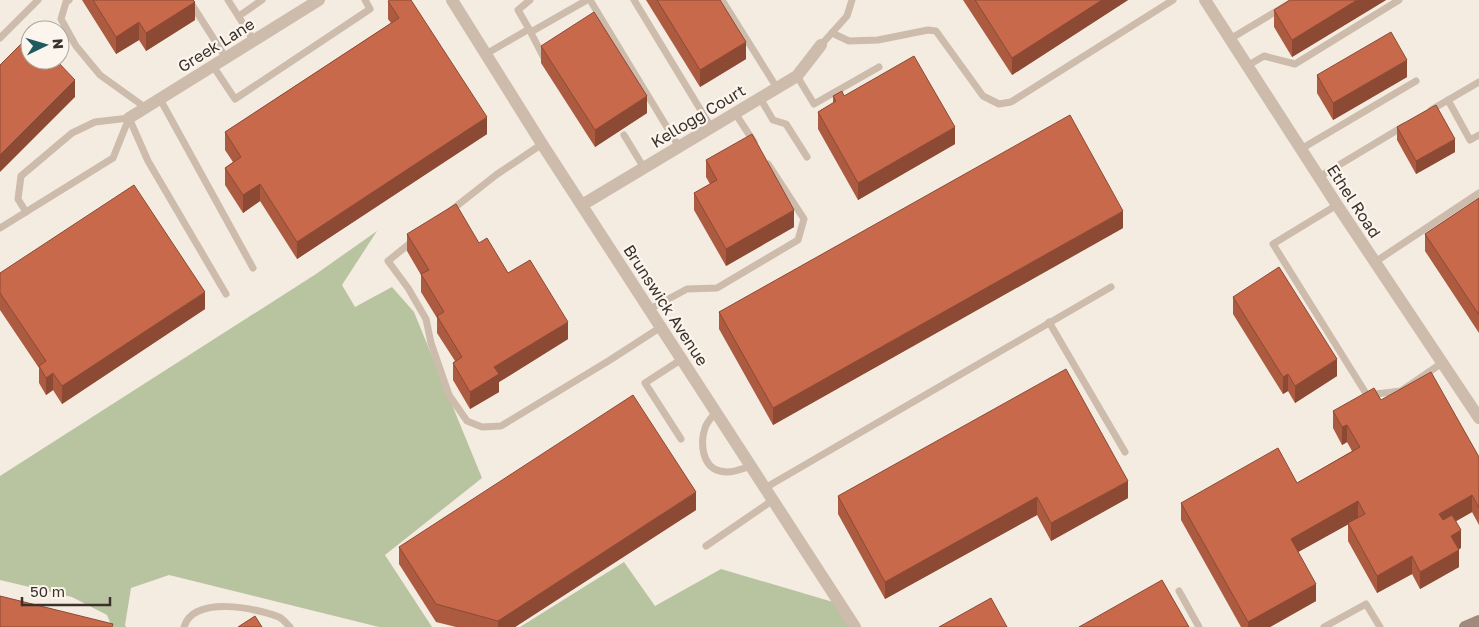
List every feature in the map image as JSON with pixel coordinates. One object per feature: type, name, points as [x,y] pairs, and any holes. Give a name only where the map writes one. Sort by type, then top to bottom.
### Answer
[{"type":"street","name":"Greek Lane","points":[[129,118],[319,0]]},
{"type":"street","name":"Brunswick Avenue","points":[[452,0],[542,144],[855,627]]},
{"type":"street","name":"Ethel Road","points":[[1205,0],[1337,205],[1479,418]]},
{"type":"street","name":"Kellogg Court","points":[[582,205],[797,76],[821,45]]},
{"type":"street","points":[[1465,627],[1479,621]]},
{"type":"lane","points":[[0,38],[38,0]]},
{"type":"lane","points":[[69,0],[66,2],[61,19],[76,46],[100,76],[146,108]]},
{"type":"lane","points":[[189,0],[226,58]]},
{"type":"lane","points":[[228,0],[254,41]]},
{"type":"lane","points":[[239,16],[262,0]]},
{"type":"lane","points":[[212,66],[235,99],[370,9],[365,0]]},
{"type":"lane","points":[[530,0],[518,10],[544,58]]},
{"type":"lane","points":[[486,54],[589,0],[679,147]]},
{"type":"lane","points":[[634,0],[711,127]]},
{"type":"lane","points":[[722,0],[777,88]]},
{"type":"lane","points":[[821,45],[846,16],[852,0]]},
{"type":"lane","points":[[832,32],[850,41],[878,40],[928,30],[936,31],[983,96],[999,104],[1011,102],[1174,0]]},
{"type":"lane","points":[[1230,38],[1295,0]]},
{"type":"lane","points":[[1247,66],[1264,56],[1295,64],[1399,0]]},
{"type":"lane","points":[[797,76],[814,104],[880,67]]},
{"type":"lane","points":[[1301,149],[1416,82]]},
{"type":"lane","points":[[1423,115],[1479,82]]},
{"type":"lane","points":[[760,98],[773,120],[786,124],[807,157]]},
{"type":"lane","points":[[160,99],[253,268]]},
{"type":"lane","points":[[1448,100],[1470,140],[1479,135]]},
{"type":"lane","points":[[735,113],[756,146]]},
{"type":"lane","points":[[0,228],[113,158],[129,118]]},
{"type":"lane","points":[[26,212],[18,199],[21,176],[72,133],[96,122],[129,118]]},
{"type":"lane","points":[[129,118],[148,161],[226,294]]},
{"type":"lane","points":[[1319,177],[1415,120]]},
{"type":"lane","points":[[624,135],[644,168]]},
{"type":"lane","points":[[443,217],[496,175],[542,144]]},
{"type":"lane","points":[[650,310],[687,289],[717,288],[798,240],[804,219],[761,154]]},
{"type":"lane","points":[[1375,262],[1479,193]]},
{"type":"lane","points":[[1337,205],[1273,244],[1366,395],[1401,391],[1442,363]]},
{"type":"lane","points":[[422,234],[388,261],[408,288],[426,319],[431,343],[449,395],[467,421],[482,428],[501,426],[661,327]]},
{"type":"lane","points":[[765,488],[1111,287]]},
{"type":"lane","points":[[1049,322],[1125,452]]},
{"type":"lane","points":[[681,439],[645,383],[682,359]]},
{"type":"lane","points":[[716,412],[707,423],[703,434],[702,444],[706,461],[719,471],[730,472],[751,466]]},
{"type":"lane","points":[[706,546],[773,500]]},
{"type":"lane","points":[[1179,591],[1199,627]]},
{"type":"lane","points":[[1324,627],[1366,604],[1380,627]]},
{"type":"lane","points":[[184,627],[193,614],[219,606],[243,608],[281,617],[290,627]]},
{"type":"green space","points":[[377,231],[342,285],[355,307],[392,287],[414,312],[482,478],[385,555],[432,627],[379,627],[169,575],[131,588],[126,627],[112,627],[107,615],[72,597],[0,580],[0,476],[316,274]]},
{"type":"green space","points":[[624,562],[655,606],[721,569],[833,602],[851,627],[520,627]]},
{"type":"building","points":[[93,0],[193,0],[195,2],[146,33],[139,22],[116,37]]},
{"type":"building","points":[[411,0],[487,117],[297,242],[260,184],[243,195],[225,168],[241,157],[225,132],[399,18],[388,1]]},
{"type":"building","points":[[657,0],[720,0],[746,42],[700,70]]},
{"type":"building","points":[[975,0],[1102,0],[1012,58]]},
{"type":"building","points":[[1290,0],[1357,0],[1292,40],[1274,10]]},
{"type":"building","points":[[594,12],[647,96],[595,130],[541,46]]},
{"type":"building","points":[[1391,32],[1407,60],[1333,103],[1317,75]]},
{"type":"building","points":[[20,45],[20,70],[66,70],[75,80],[0,155],[0,65]]},
{"type":"building","points":[[914,56],[955,127],[858,183],[818,112],[836,101],[833,96],[842,91],[844,96]]},
{"type":"building","points":[[1436,105],[1455,139],[1416,161],[1397,127]]},
{"type":"building","points":[[1070,115],[1123,211],[773,408],[719,312]]},
{"type":"building","points":[[752,134],[794,210],[726,249],[694,193],[717,180],[706,160]]},
{"type":"building","points":[[134,185],[205,292],[62,386],[53,373],[46,378],[39,366],[46,361],[0,293],[0,273]]},
{"type":"building","points":[[1479,198],[1479,315],[1425,234]]},
{"type":"building","points":[[456,204],[479,243],[487,238],[508,273],[530,260],[568,322],[494,367],[499,374],[470,392],[453,363],[462,357],[437,316],[444,312],[421,274],[429,270],[407,234]]},
{"type":"building","points":[[1279,267],[1337,359],[1295,386],[1288,374],[1283,377],[1233,297]]},
{"type":"building","points":[[1066,369],[1128,481],[1051,523],[1037,497],[885,582],[838,496]]},
{"type":"building","points":[[1431,372],[1479,457],[1479,508],[1472,495],[1439,514],[1443,520],[1452,515],[1461,530],[1451,536],[1459,550],[1420,572],[1412,556],[1377,576],[1348,523],[1365,514],[1358,501],[1291,539],[1316,584],[1248,622],[1181,503],[1278,448],[1297,483],[1360,447],[1347,425],[1342,427],[1333,411],[1374,388],[1381,400]]},
{"type":"building","points":[[633,395],[696,492],[498,621],[436,604],[399,547]]},
{"type":"building","points":[[1162,580],[1189,627],[1079,627]]},
{"type":"building","points":[[0,596],[113,624],[112,627],[0,627]]},
{"type":"building","points":[[991,598],[1007,627],[939,627]]},
{"type":"building","points":[[255,616],[262,627],[238,627]]}]
